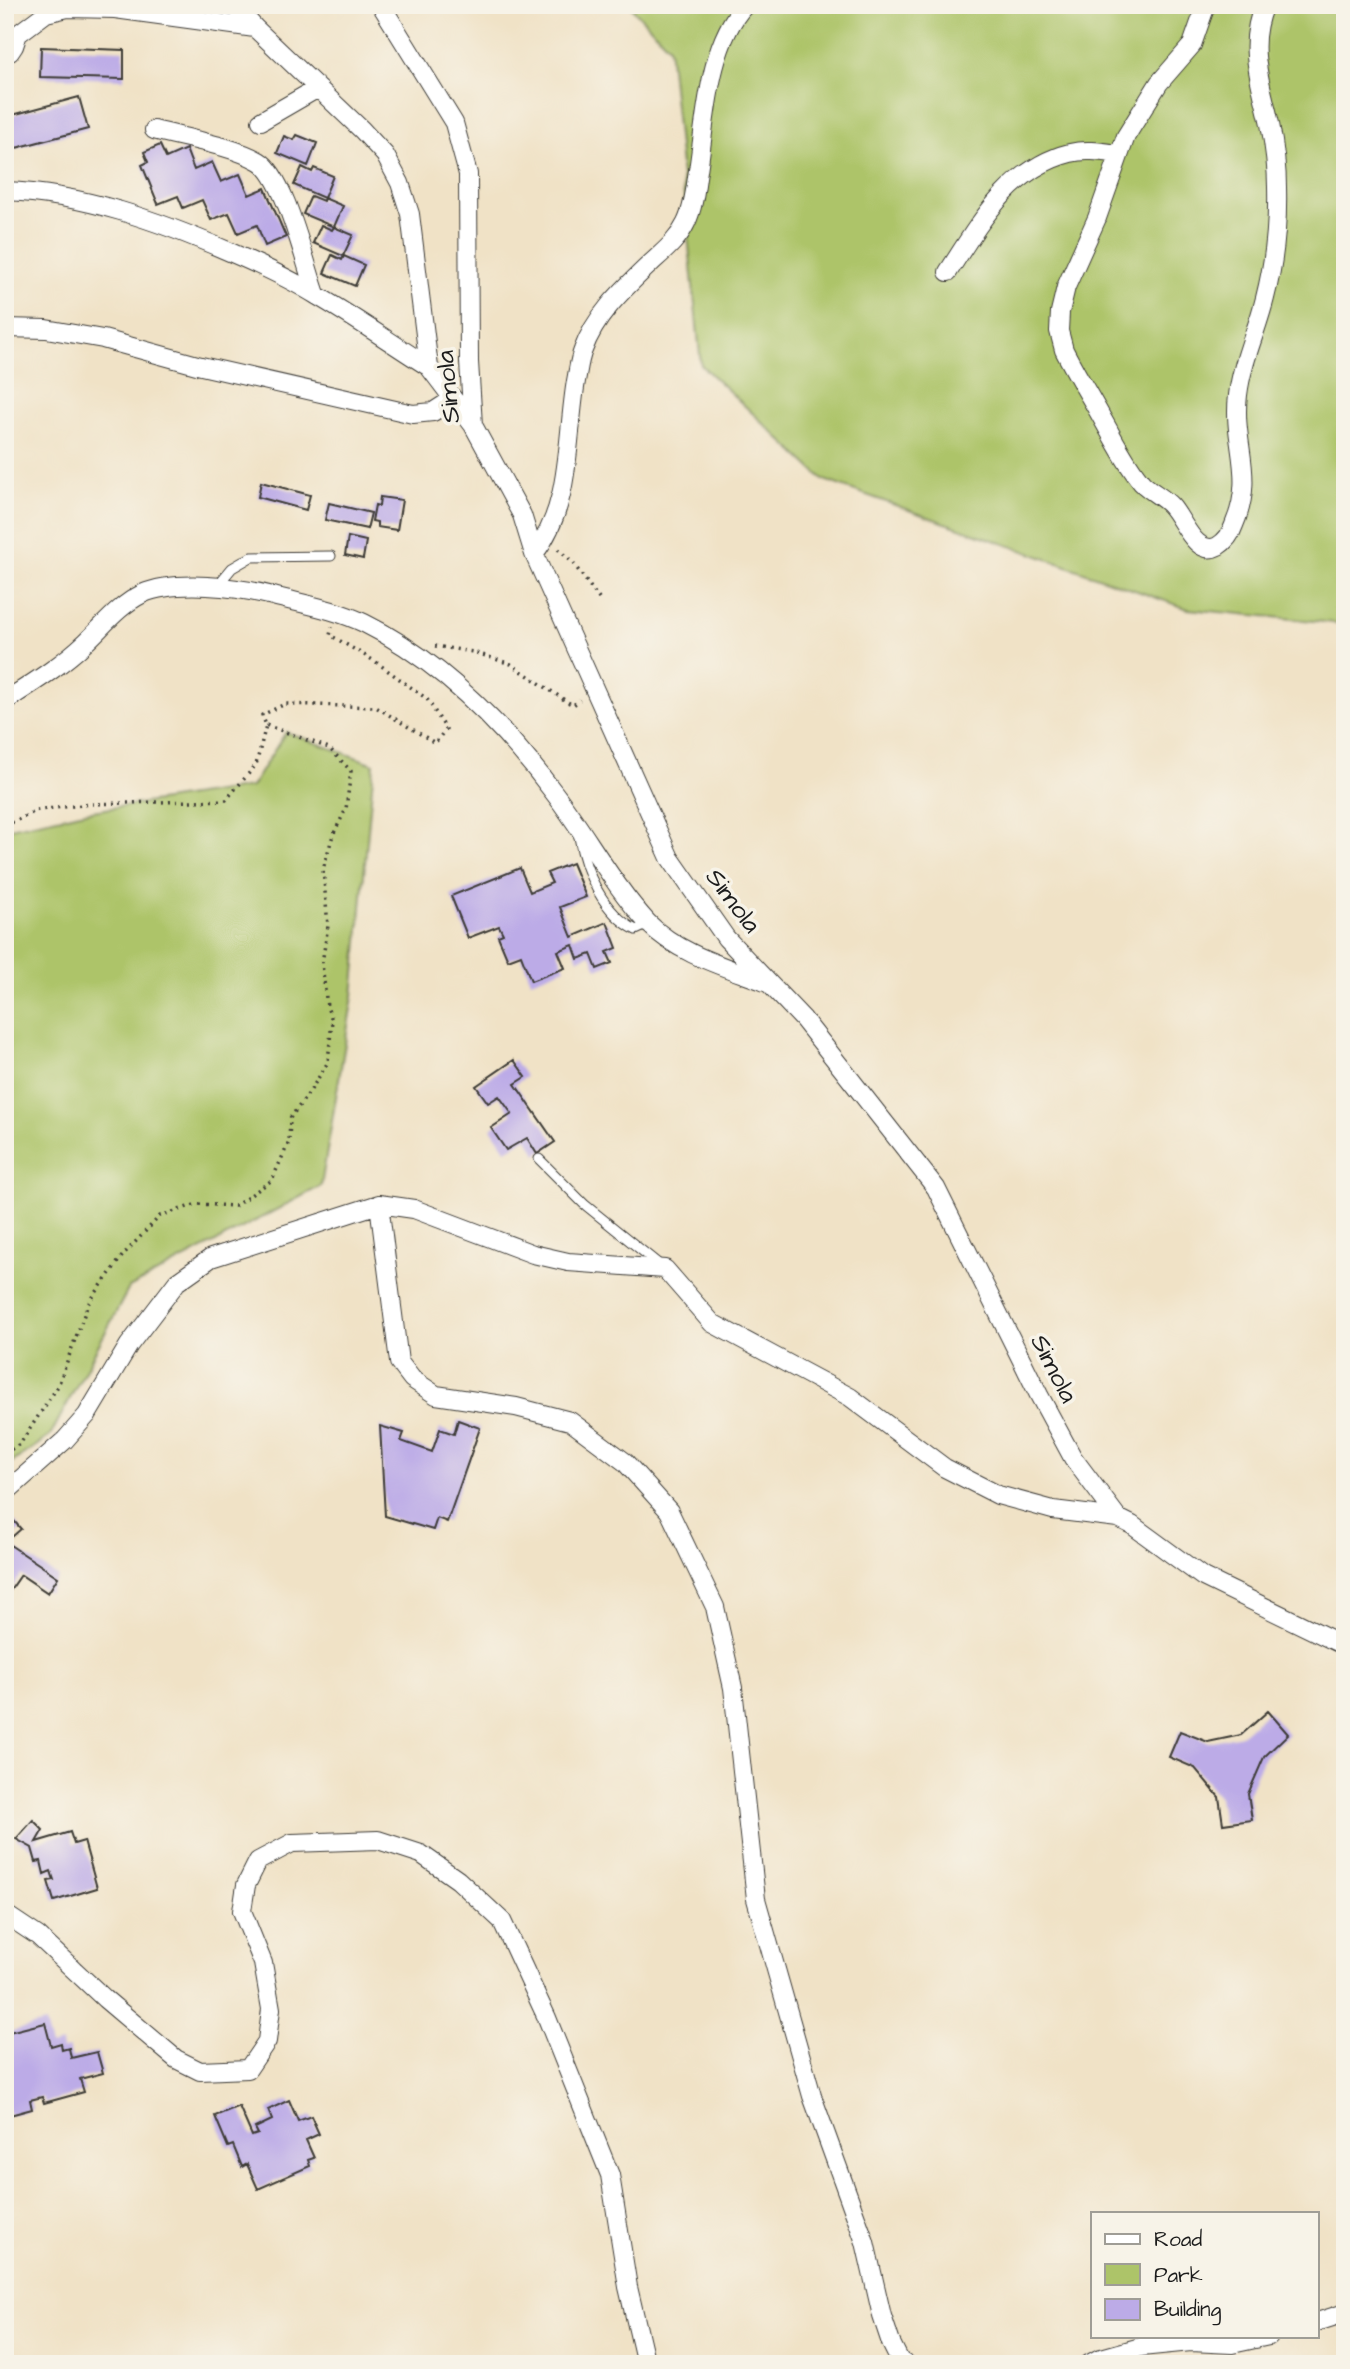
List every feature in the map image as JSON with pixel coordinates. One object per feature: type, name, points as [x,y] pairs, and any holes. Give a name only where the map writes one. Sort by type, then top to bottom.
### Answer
[{"type":"street","points":[[234,5],[255,29],[385,155],[400,183],[410,214],[429,367]]},
{"type":"street","name":"Simola","points":[[380,5],[454,123],[468,174],[473,425],[522,515],[534,554],[670,858],[726,938],[810,1029],[936,1188],[1073,1458],[1118,1518],[1132,1525],[1203,1577],[1345,1646]]},
{"type":"street","points":[[1206,5],[1192,45],[1159,83],[1126,136],[1097,218],[1066,287],[1059,331],[1069,360],[1131,468],[1148,488],[1169,503],[1197,544],[1206,548],[1214,548],[1225,542],[1233,528],[1244,494],[1245,478],[1237,400],[1240,375],[1266,297],[1275,242],[1276,166],[1271,127],[1254,51],[1255,32],[1264,5]]},
{"type":"street","points":[[534,554],[546,539],[562,493],[582,352],[594,325],[623,290],[677,239],[687,222],[694,199],[714,67],[725,34],[741,7]]},
{"type":"street","points":[[5,54],[14,46],[11,32],[47,13],[68,8],[115,9],[255,29]]},
{"type":"street","points":[[261,121],[318,88]]},
{"type":"street","points":[[154,131],[237,152],[260,161],[273,173],[316,294]]},
{"type":"street","points":[[948,272],[984,216],[1013,185],[1038,165],[1071,152],[1094,150],[1119,155]]},
{"type":"street","points":[[5,191],[41,192],[138,215],[274,272],[316,294],[429,367],[473,425]]},
{"type":"street","points":[[5,328],[46,329],[103,339],[197,365],[413,414],[433,412],[453,399]]},
{"type":"street","points":[[5,701],[45,676],[86,642],[104,622],[142,594],[166,587],[216,587],[257,592],[335,611],[363,622],[395,640],[432,666],[478,705],[554,792],[620,887],[649,923],[667,938],[691,952],[770,984]]},
{"type":"street","points":[[5,1493],[65,1440],[87,1415],[129,1345],[177,1282],[211,1258],[379,1204],[414,1209],[533,1254],[568,1262],[665,1269],[712,1323],[850,1397],[945,1468],[998,1495],[1054,1510],[1118,1518]]},
{"type":"street","points":[[379,1204],[399,1362],[412,1378],[436,1395],[516,1407],[570,1422],[625,1462],[669,1511],[715,1607],[733,1688],[756,1899],[813,2096],[865,2242],[891,2343],[900,2361],[905,2364]]},
{"type":"street","points":[[5,1914],[38,1936],[105,1999],[176,2059],[200,2071],[248,2069],[267,2041],[271,2009],[263,1963],[242,1911],[246,1885],[258,1861],[292,1843],[379,1840],[421,1854],[449,1873],[502,1921],[547,2018],[610,2175],[628,2287],[646,2364]]},
{"type":"street","points":[[1318,2322],[1345,2313]]},
{"type":"street","points":[[1089,2364],[1141,2347],[1191,2342],[1232,2344],[1260,2338]]},
{"type":"lane","points":[[216,587],[232,568],[251,557],[331,556]]},
{"type":"lane","points":[[539,1159],[584,1204],[665,1269]]},
{"type":"path","points":[[546,539],[573,563],[602,603]]},
{"type":"path","points":[[5,826],[38,810],[91,804],[226,800],[256,765],[266,725],[262,715],[285,704],[376,707],[435,743],[446,729],[427,699],[376,662],[330,635],[335,611]]},
{"type":"path","points":[[434,646],[473,652],[511,664],[573,705],[582,695]]},
{"type":"path","points":[[5,1453],[20,1444],[58,1386],[88,1304],[123,1255],[160,1216],[197,1204],[235,1206],[272,1180],[289,1142],[290,1118],[328,1062],[332,1020],[327,1007],[322,963],[328,926],[323,869],[333,835],[346,809],[351,771],[329,748],[266,725]]},
{"type":"green space","points":[[629,5],[1345,5],[1345,624],[1188,609],[824,480],[701,365],[669,47]]},
{"type":"green space","points":[[286,732],[374,764],[353,996],[321,1186],[129,1288],[50,1436],[5,1467],[5,829],[85,812],[251,787]]},
{"type":"building","points":[[41,47],[124,50],[124,79],[40,77]]},
{"type":"building","points":[[79,97],[88,129],[12,149],[5,140],[5,117]]},
{"type":"building","points":[[297,135],[317,143],[308,166],[277,153],[284,136],[294,140]]},
{"type":"building","points":[[160,145],[166,158],[186,149],[194,170],[212,162],[221,182],[240,174],[249,195],[265,188],[286,237],[265,246],[257,225],[238,233],[229,213],[211,220],[202,200],[183,208],[178,196],[158,204],[142,165],[148,162],[144,152]]},
{"type":"building","points":[[302,167],[312,172],[314,168],[333,176],[324,198],[294,185]]},
{"type":"building","points":[[311,196],[323,201],[324,198],[343,206],[334,227],[303,214]]},
{"type":"building","points":[[321,225],[353,235],[343,256],[313,243]]},
{"type":"building","points":[[332,255],[342,260],[344,256],[364,265],[355,286],[324,273]]},
{"type":"building","points":[[261,482],[310,495],[306,510],[258,497]]},
{"type":"building","points":[[380,497],[402,500],[397,530],[377,527],[377,522],[372,521],[375,505],[379,506]]},
{"type":"building","points":[[329,503],[371,513],[367,529],[325,520]]},
{"type":"building","points":[[348,537],[366,541],[363,559],[345,555]]},
{"type":"building","points":[[572,863],[586,897],[560,907],[572,937],[607,922],[617,948],[607,952],[612,963],[597,969],[591,954],[578,959],[573,945],[558,951],[565,968],[531,981],[521,955],[508,960],[498,936],[503,934],[499,926],[468,938],[451,896],[520,868],[530,892],[552,883],[547,873]]},
{"type":"building","points":[[514,1060],[526,1077],[515,1084],[555,1142],[537,1154],[527,1138],[506,1150],[491,1128],[512,1114],[499,1096],[488,1103],[476,1086]]},
{"type":"building","points":[[458,1420],[480,1428],[447,1522],[437,1518],[433,1530],[385,1516],[380,1426],[404,1433],[401,1441],[432,1452],[440,1429],[454,1434]]},
{"type":"building","points":[[8,1514],[21,1529],[5,1543],[5,1517]]},
{"type":"building","points":[[10,1545],[58,1577],[48,1593],[21,1575],[5,1598],[5,1553]]},
{"type":"building","points":[[1268,1711],[1288,1734],[1264,1757],[1248,1794],[1252,1820],[1223,1824],[1219,1797],[1195,1768],[1169,1757],[1180,1731],[1208,1742],[1241,1735]]},
{"type":"building","points":[[33,1820],[43,1830],[36,1842],[70,1832],[74,1844],[84,1841],[97,1888],[54,1901],[48,1881],[54,1880],[51,1871],[44,1874],[41,1861],[36,1862],[32,1848],[16,1839]]},
{"type":"building","points":[[45,2023],[51,2046],[61,2043],[62,2050],[69,2048],[71,2058],[97,2052],[103,2073],[80,2079],[84,2092],[44,2103],[42,2097],[30,2100],[32,2109],[10,2115],[5,2096],[5,2033]]},
{"type":"building","points":[[289,2100],[298,2121],[311,2116],[319,2134],[306,2140],[314,2158],[308,2160],[310,2166],[258,2189],[247,2164],[242,2167],[233,2145],[228,2147],[215,2116],[239,2106],[252,2136],[258,2134],[255,2128],[272,2120],[268,2110]]}]
